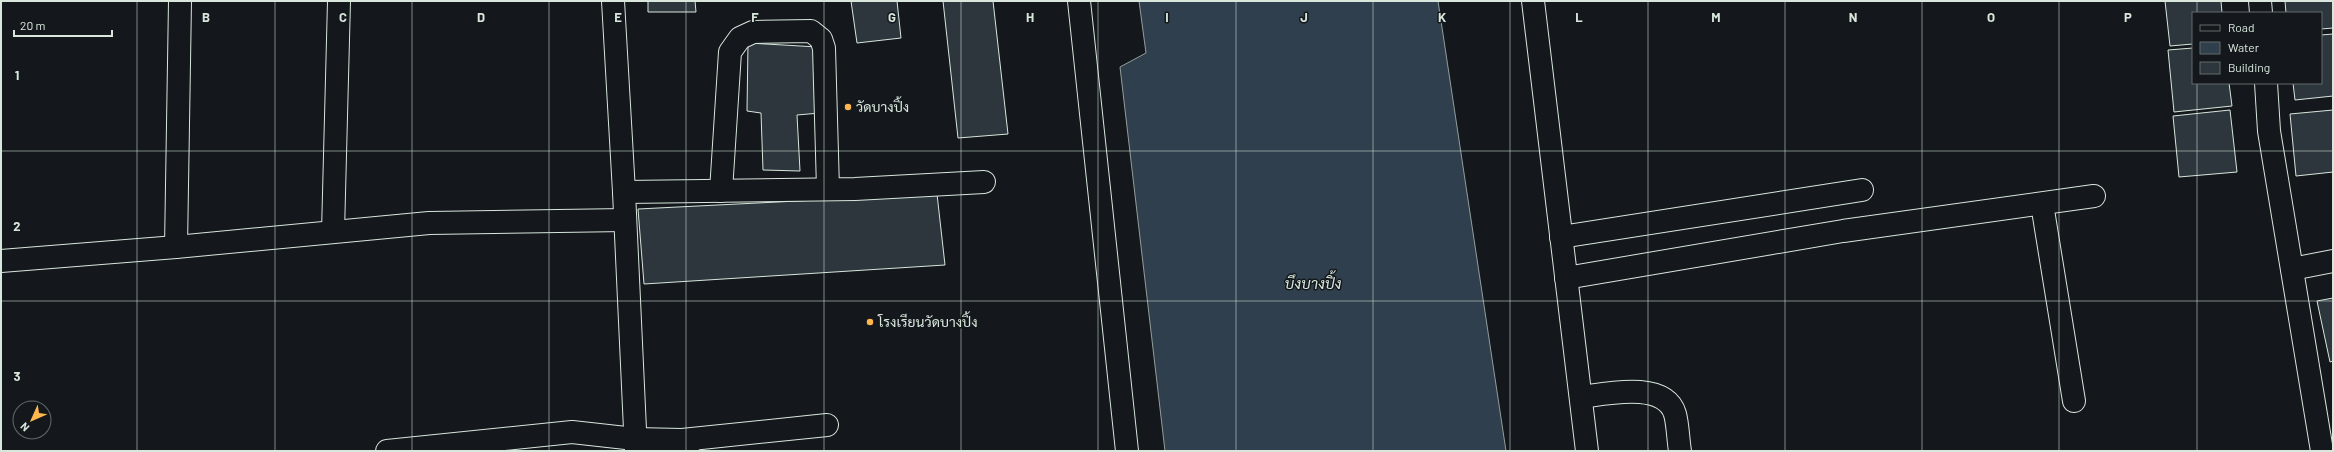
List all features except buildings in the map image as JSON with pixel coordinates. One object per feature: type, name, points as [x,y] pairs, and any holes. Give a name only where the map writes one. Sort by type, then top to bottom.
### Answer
[{"type":"street","points":[[176,247],[180,1]]},
{"type":"street","points":[[334,232],[339,1]]},
{"type":"street","points":[[613,1],[636,445]]},
{"type":"street","points":[[1079,1],[1127,451]]},
{"type":"street","points":[[1533,1],[1587,451]]},
{"type":"street","points":[[2260,1],[2261,12]]},
{"type":"street","points":[[721,191],[730,52],[740,38],[753,32],[811,31],[821,38],[824,48],[828,189]]},
{"type":"street","points":[[2266,84],[2269,131],[2322,451]]},
{"type":"street","points":[[624,192],[828,189],[984,182]]},
{"type":"street","points":[[1561,237],[1862,190]]},
{"type":"street","points":[[1566,278],[1843,231],[2094,196]]},
{"type":"street","points":[[2042,204],[2074,401]]},
{"type":"street","points":[[1,260],[176,247],[429,223],[625,220]]},
{"type":"street","points":[[2292,269],[2333,261]]},
{"type":"street","points":[[1581,397],[1636,390],[1667,401],[1675,413],[1680,451]]},
{"type":"street","points":[[387,451],[572,432],[636,445],[685,446],[827,426]]},
{"type":"water","name":"บึงบางปิ้ง","points":[[1139,1],[1438,1],[1506,451],[1165,451],[1120,67],[1146,53]]},
{"type":"place","name":"วัดบางปิ้ง","points":[[848,107]]},
{"type":"place","name":"โรงเรียนวัดบางปิ้ง","points":[[870,322]]}]
